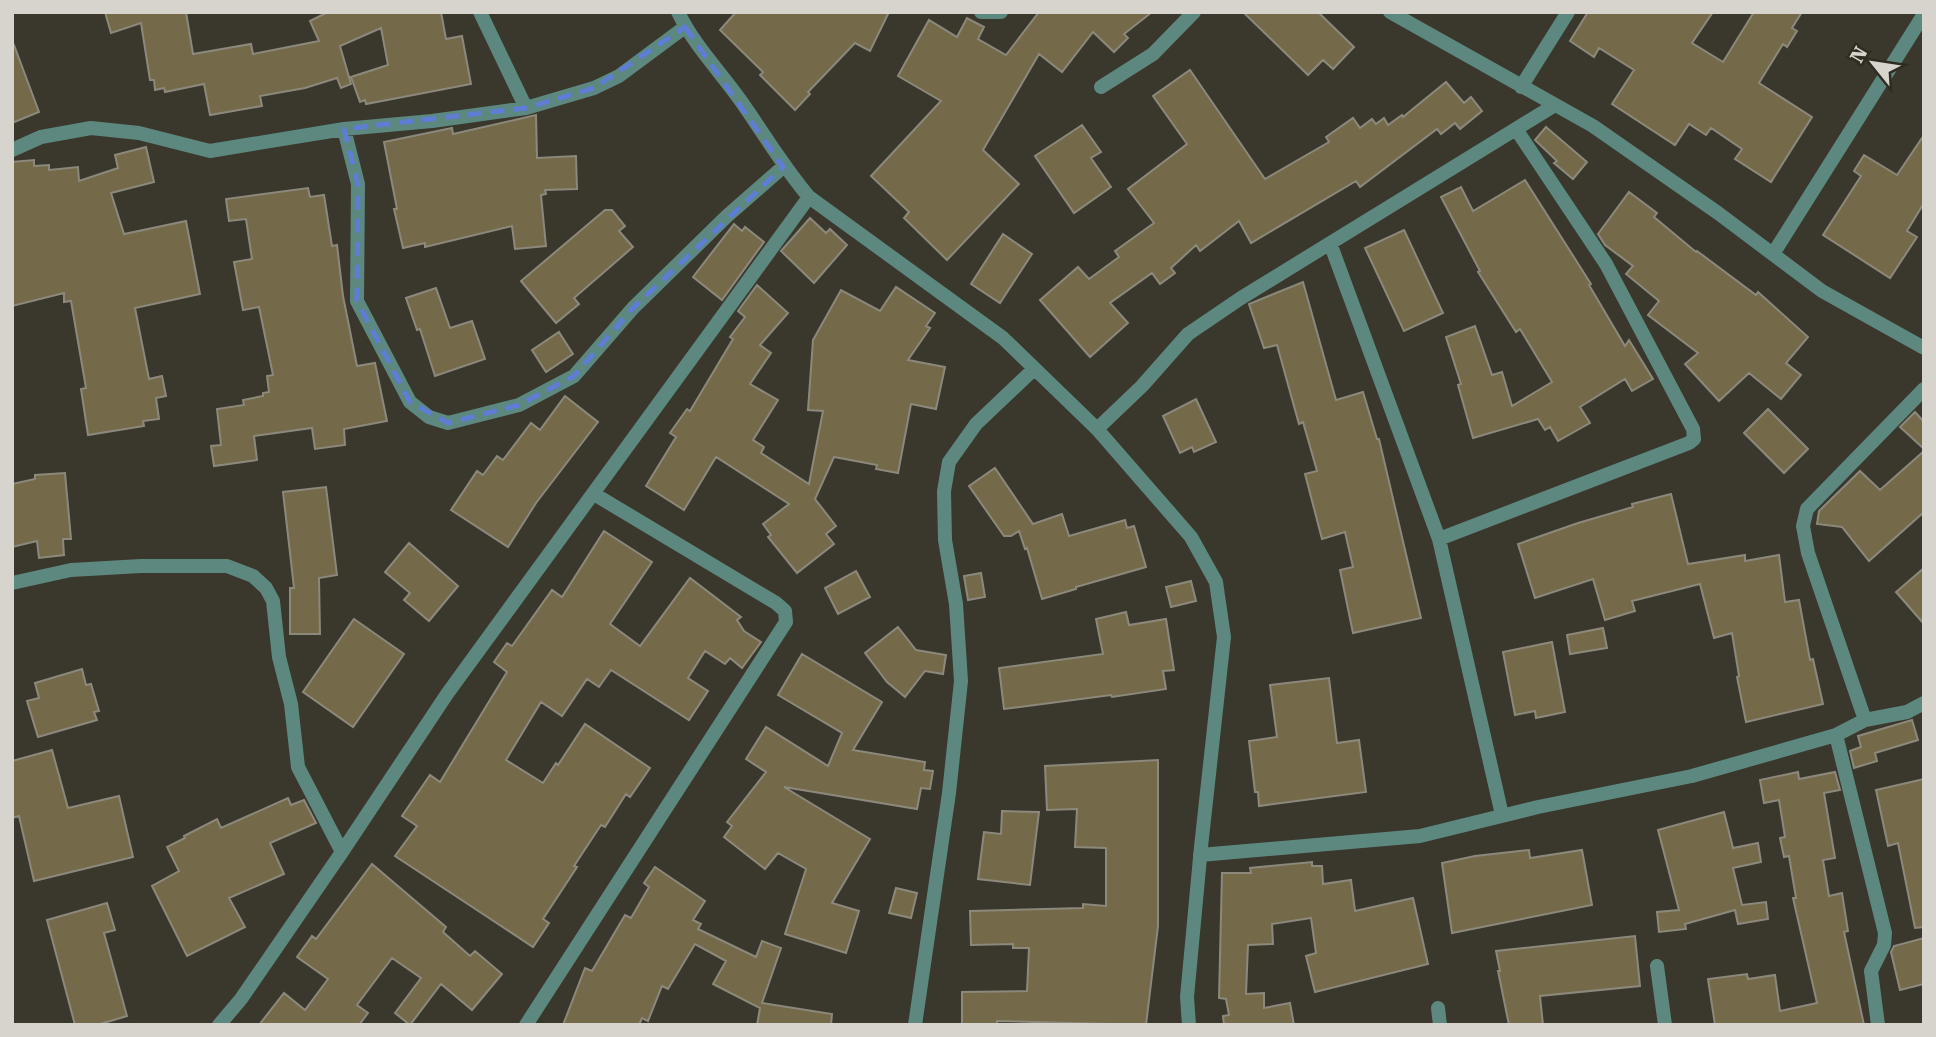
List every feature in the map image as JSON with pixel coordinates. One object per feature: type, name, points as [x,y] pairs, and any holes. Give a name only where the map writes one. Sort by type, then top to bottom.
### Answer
[{"type":"street","points":[[480,12],[526,108]]},
{"type":"street","points":[[678,12],[690,36],[742,103],[783,167],[809,197],[1003,338],[1097,429],[1191,537],[1216,582],[1224,637],[1187,997],[1189,1025]]},
{"type":"street","points":[[981,12],[1001,12]]},
{"type":"street","points":[[1101,87],[1153,54],[1194,12]]},
{"type":"street","points":[[1390,12],[1593,126],[1822,291],[1924,348]]},
{"type":"street","points":[[1521,87],[1568,12]]},
{"type":"street","points":[[1773,254],[1924,14]]},
{"type":"street","points":[[12,150],[41,137],[91,128],[139,133],[210,151],[344,129],[432,121],[526,108],[594,88],[619,76],[685,27]]},
{"type":"street","points":[[1097,429],[1142,386],[1188,334],[1555,105]]},
{"type":"street","points":[[344,129],[358,184],[357,301],[410,402],[429,416],[448,423],[519,405],[574,376],[643,299],[727,216],[783,167]]},
{"type":"street","points":[[1439,539],[1694,439],[1693,429],[1606,264],[1516,130]]},
{"type":"street","points":[[219,1025],[241,999],[447,694],[809,197]]},
{"type":"street","points":[[1330,243],[1439,539],[1502,815]]},
{"type":"street","points":[[915,1025],[949,793],[961,670],[956,604],[945,540],[944,491],[949,462],[976,424],[1034,369]]},
{"type":"street","points":[[1866,720],[1808,553],[1803,526],[1807,509],[1924,389]]},
{"type":"street","points":[[526,1025],[786,622],[785,611],[776,603],[594,494]]},
{"type":"street","points":[[12,583],[71,570],[141,566],[227,566],[253,576],[266,588],[273,601],[279,657],[291,704],[299,766],[342,852]]},
{"type":"street","points":[[1200,855],[1420,836],[1502,815],[1692,776],[1836,735],[1866,720],[1907,712],[1924,703]]},
{"type":"street","points":[[1836,735],[1885,933],[1884,945],[1871,971],[1878,1025]]},
{"type":"street","points":[[1657,966],[1665,1025]]},
{"type":"street","points":[[1438,1008],[1440,1025]]},
{"type":"highlighted area","points":[[685,27],[783,167],[633,308],[574,376],[519,405],[448,423],[410,402],[357,301],[358,184],[344,129],[526,108],[594,88]]},
{"type":"building","points":[[105,12],[186,12],[193,54],[251,44],[253,54],[319,41],[310,21],[328,12],[441,12],[446,39],[462,36],[471,84],[366,104],[365,100],[360,102],[351,77],[388,65],[381,28],[340,46],[351,84],[341,88],[337,78],[305,88],[260,96],[262,106],[210,115],[204,84],[165,92],[164,88],[155,90],[154,80],[150,80],[141,23],[111,33]]},
{"type":"building","points":[[736,12],[889,12],[870,51],[855,43],[808,92],[810,94],[795,110],[760,75],[763,72],[720,30]]},
{"type":"building","points":[[1039,12],[1152,12],[1124,34],[1128,38],[1114,52],[1093,32],[1062,72],[1039,54],[983,150],[1019,184],[947,260],[904,218],[909,212],[871,176],[941,101],[898,76],[929,20],[957,37],[967,18],[984,27],[978,39],[1006,55]]},
{"type":"building","points":[[1243,12],[1318,12],[1354,47],[1333,69],[1323,60],[1308,75]]},
{"type":"building","points":[[1588,12],[1713,12],[1692,43],[1723,62],[1754,12],[1802,12],[1792,28],[1797,31],[1787,47],[1783,44],[1759,83],[1812,117],[1771,182],[1735,159],[1742,149],[1711,128],[1706,135],[1689,124],[1675,145],[1612,104],[1634,70],[1599,48],[1594,57],[1570,41]]},
{"type":"building","points":[[14,45],[39,112],[12,123],[12,46]]},
{"type":"building","points":[[1190,70],[1265,179],[1329,142],[1326,137],[1353,118],[1360,128],[1372,119],[1376,124],[1384,118],[1388,125],[1402,115],[1403,117],[1446,82],[1464,103],[1471,97],[1482,111],[1460,129],[1455,123],[1441,134],[1437,129],[1360,187],[1356,181],[1251,243],[1239,221],[1200,251],[1196,245],[1171,268],[1175,273],[1160,284],[1152,273],[1110,303],[1128,323],[1090,357],[1040,300],[1078,267],[1089,279],[1119,257],[1115,251],[1154,223],[1128,189],[1187,144],[1153,96]]},
{"type":"building","points":[[536,115],[537,158],[576,156],[577,189],[545,190],[546,194],[541,195],[546,246],[515,249],[512,226],[425,247],[425,243],[403,248],[384,142],[452,128],[453,134]]},
{"type":"building","points":[[1082,125],[1101,152],[1091,158],[1111,187],[1074,213],[1035,156]]},
{"type":"building","points":[[1546,127],[1587,162],[1573,179],[1554,163],[1557,161],[1535,140]]},
{"type":"building","points":[[1924,135],[1924,203],[1907,231],[1917,237],[1890,278],[1823,235],[1861,176],[1854,171],[1864,155],[1897,175]]},
{"type":"building","points":[[146,147],[154,182],[111,193],[124,234],[186,221],[200,294],[135,308],[149,379],[162,376],[166,396],[156,398],[159,419],[143,421],[144,426],[88,435],[81,389],[86,388],[71,301],[64,302],[64,293],[12,306],[12,162],[34,160],[34,166],[49,165],[49,170],[78,167],[79,181],[118,168],[115,155]]},
{"type":"building","points":[[1525,180],[1591,284],[1589,285],[1625,346],[1629,340],[1653,379],[1632,391],[1625,379],[1580,407],[1590,423],[1558,441],[1550,427],[1545,430],[1538,419],[1473,438],[1458,385],[1461,384],[1446,337],[1475,326],[1492,375],[1502,372],[1512,406],[1552,382],[1520,329],[1516,332],[1478,272],[1480,271],[1441,197],[1461,187],[1473,211]]},
{"type":"building","points":[[308,188],[310,197],[324,195],[332,246],[337,245],[343,296],[357,366],[375,363],[387,421],[344,429],[345,445],[315,449],[312,428],[254,436],[257,460],[214,466],[211,446],[221,445],[217,409],[244,405],[243,400],[263,396],[263,393],[269,392],[267,376],[273,375],[259,307],[243,310],[234,262],[252,259],[246,219],[229,221],[226,199]]},
{"type":"building","points":[[1629,192],[1657,213],[1654,217],[1696,252],[1756,295],[1758,292],[1808,337],[1786,363],[1801,375],[1781,399],[1749,373],[1719,401],[1685,364],[1698,353],[1648,315],[1659,301],[1626,274],[1633,266],[1605,245],[1598,234]]},
{"type":"building","points":[[605,210],[612,210],[625,226],[619,231],[633,247],[574,298],[579,304],[556,323],[521,281]]},
{"type":"building","points":[[810,218],[826,233],[830,229],[847,245],[814,283],[781,251]]},
{"type":"building","points":[[734,224],[742,231],[745,227],[764,242],[722,300],[693,277]]},
{"type":"building","points":[[1404,230],[1443,313],[1404,331],[1365,248]]},
{"type":"building","points":[[1003,234],[1032,254],[1000,303],[971,284]]},
{"type":"building","points":[[1303,282],[1336,400],[1363,392],[1379,439],[1421,618],[1353,633],[1340,570],[1353,567],[1345,532],[1322,539],[1305,474],[1317,471],[1303,422],[1299,424],[1277,345],[1264,348],[1249,304]]},
{"type":"building","points":[[757,285],[788,313],[760,345],[771,353],[750,384],[778,400],[753,440],[764,447],[761,453],[809,484],[823,411],[808,410],[813,340],[841,290],[880,311],[896,287],[935,313],[926,326],[930,328],[908,360],[945,367],[936,409],[911,404],[898,473],[876,469],[877,465],[834,457],[815,499],[836,526],[826,534],[834,544],[797,573],[768,537],[771,535],[763,524],[789,504],[716,457],[684,510],[646,486],[676,437],[670,433],[687,409],[690,411],[733,339],[730,337],[745,317],[738,311]]},
{"type":"building","points":[[436,288],[450,328],[472,321],[485,359],[435,376],[420,329],[417,330],[406,298]]},
{"type":"building","points":[[559,332],[573,354],[546,372],[532,350]]},
{"type":"building","points":[[565,396],[598,422],[536,503],[508,547],[451,510],[477,471],[483,475],[497,456],[503,460],[531,423],[540,430]]},
{"type":"building","points":[[1196,399],[1216,442],[1194,452],[1192,447],[1180,453],[1163,416]]},
{"type":"building","points":[[1768,409],[1808,449],[1784,473],[1744,433]]},
{"type":"building","points":[[1915,412],[1924,422],[1924,449],[1900,427]]},
{"type":"building","points":[[1924,451],[1924,512],[1869,561],[1842,527],[1817,524],[1819,511],[1860,471],[1880,490]]},
{"type":"building","points":[[995,468],[1033,524],[1062,514],[1069,536],[1125,520],[1127,528],[1134,526],[1146,567],[1042,599],[1027,548],[1025,549],[1019,531],[1011,536],[1004,536],[969,486]]},
{"type":"building","points":[[65,473],[71,539],[63,539],[64,555],[39,558],[37,541],[12,547],[12,484],[35,479],[35,475]]},
{"type":"building","points":[[326,487],[337,575],[319,578],[320,634],[290,634],[290,588],[294,588],[283,492]]},
{"type":"building","points":[[1671,494],[1688,564],[1745,555],[1745,561],[1779,555],[1785,602],[1799,600],[1810,660],[1813,659],[1823,704],[1746,722],[1732,633],[1714,638],[1700,584],[1632,601],[1635,611],[1605,620],[1593,579],[1535,598],[1518,544],[1633,507],[1632,504]]},
{"type":"building","points":[[604,531],[652,562],[610,624],[640,646],[690,578],[741,617],[737,620],[744,631],[761,642],[742,668],[730,658],[725,664],[705,651],[688,678],[708,691],[689,720],[611,670],[599,687],[587,679],[562,716],[541,702],[506,760],[543,783],[585,724],[650,768],[630,797],[626,794],[605,827],[601,825],[574,866],[577,867],[543,919],[549,923],[533,947],[395,856],[417,826],[402,816],[430,775],[440,782],[507,672],[494,662],[507,643],[512,646],[552,590],[562,597]]},
{"type":"building","points":[[409,543],[458,586],[429,621],[404,600],[410,593],[385,572]]},
{"type":"building","points":[[1924,568],[1924,624],[1896,592]]},
{"type":"building","points":[[856,571],[870,597],[838,614],[825,588]]},
{"type":"building","points":[[981,573],[985,597],[968,600],[964,576]]},
{"type":"building","points":[[1191,581],[1196,601],[1171,607],[1166,587]]},
{"type":"building","points":[[1126,612],[1129,625],[1166,619],[1174,670],[1163,671],[1166,689],[1004,709],[999,668],[1103,654],[1096,619]]},
{"type":"building","points":[[354,619],[404,654],[353,727],[303,692]]},
{"type":"building","points":[[898,627],[916,650],[946,655],[943,674],[925,671],[905,697],[887,682],[865,653]]},
{"type":"building","points":[[1603,628],[1607,648],[1570,654],[1567,635]]},
{"type":"building","points":[[1552,642],[1565,712],[1536,718],[1535,711],[1515,715],[1503,652]]},
{"type":"building","points":[[802,654],[882,702],[853,750],[925,762],[924,770],[933,771],[930,789],[921,788],[917,809],[784,787],[870,839],[832,903],[859,911],[846,953],[785,934],[806,869],[778,853],[765,869],[724,837],[732,826],[727,822],[766,772],[746,759],[766,727],[828,766],[842,733],[778,695]]},
{"type":"building","points":[[82,669],[86,685],[91,684],[99,711],[94,712],[97,720],[38,737],[27,701],[39,698],[35,683]]},
{"type":"building","points":[[1329,678],[1337,743],[1359,740],[1366,792],[1259,806],[1249,741],[1277,737],[1270,685]]},
{"type":"building","points":[[1912,720],[1918,740],[1875,753],[1877,761],[1854,768],[1850,751],[1861,747],[1858,736]]},
{"type":"building","points":[[52,750],[68,808],[119,796],[133,857],[34,881],[19,816],[12,818],[12,761]]},
{"type":"building","points":[[1158,760],[1158,926],[1146,1025],[997,1021],[997,1025],[962,1025],[962,992],[1027,991],[1029,948],[1013,948],[1013,944],[971,945],[970,911],[1083,908],[1083,904],[1106,906],[1106,848],[1075,847],[1077,809],[1047,810],[1045,766]]},
{"type":"building","points":[[1798,772],[1799,779],[1835,772],[1840,790],[1824,793],[1835,858],[1823,860],[1829,896],[1842,893],[1848,931],[1844,932],[1864,1025],[1715,1025],[1708,979],[1747,974],[1748,979],[1775,975],[1780,1011],[1817,1003],[1793,898],[1796,898],[1789,856],[1784,857],[1780,838],[1785,837],[1779,800],[1764,803],[1760,780]]},
{"type":"building","points":[[1924,779],[1924,927],[1915,928],[1898,843],[1888,846],[1876,790]]},
{"type":"building","points":[[288,798],[291,805],[304,800],[316,823],[270,843],[284,874],[229,898],[245,927],[187,956],[152,886],[179,871],[167,847],[217,819],[221,828]]},
{"type":"building","points":[[1002,811],[1039,812],[1030,885],[978,879],[984,832],[1001,834]]},
{"type":"building","points":[[1724,812],[1733,848],[1758,843],[1761,862],[1733,868],[1742,905],[1766,902],[1768,919],[1738,924],[1735,910],[1685,924],[1686,929],[1659,932],[1657,912],[1679,910],[1658,830]]},
{"type":"building","points":[[1529,850],[1530,858],[1582,850],[1592,905],[1452,933],[1442,863]]},
{"type":"building","points":[[1312,862],[1312,866],[1322,866],[1323,884],[1351,880],[1355,911],[1413,898],[1428,964],[1315,992],[1306,956],[1316,953],[1311,918],[1272,924],[1273,944],[1248,945],[1246,994],[1264,993],[1264,1008],[1290,1003],[1294,1025],[1224,1025],[1223,1016],[1229,1015],[1226,999],[1219,998],[1222,873],[1251,873],[1250,868]]},
{"type":"building","points":[[372,864],[446,927],[443,932],[470,956],[475,951],[502,974],[472,1010],[441,984],[410,1025],[395,1013],[421,978],[392,958],[357,1005],[368,1013],[359,1025],[259,1025],[284,993],[305,1010],[328,979],[297,957],[312,936],[316,939]]},
{"type":"building","points":[[655,867],[705,901],[693,920],[701,924],[698,929],[756,957],[762,941],[781,948],[762,1003],[832,1014],[831,1025],[757,1025],[760,1008],[713,984],[726,961],[695,944],[668,989],[662,986],[648,1021],[642,1018],[639,1025],[563,1025],[585,968],[592,971],[625,915],[631,918],[649,887],[644,883]]},
{"type":"building","points":[[896,888],[917,893],[911,918],[889,913]]},
{"type":"building","points":[[107,903],[115,930],[104,933],[127,1016],[97,1025],[75,1025],[47,920]]},
{"type":"building","points":[[1635,936],[1640,986],[1540,996],[1543,1025],[1509,1025],[1496,951]]},
{"type":"building","points":[[1924,938],[1924,984],[1900,990],[1891,952],[1894,946]]}]
